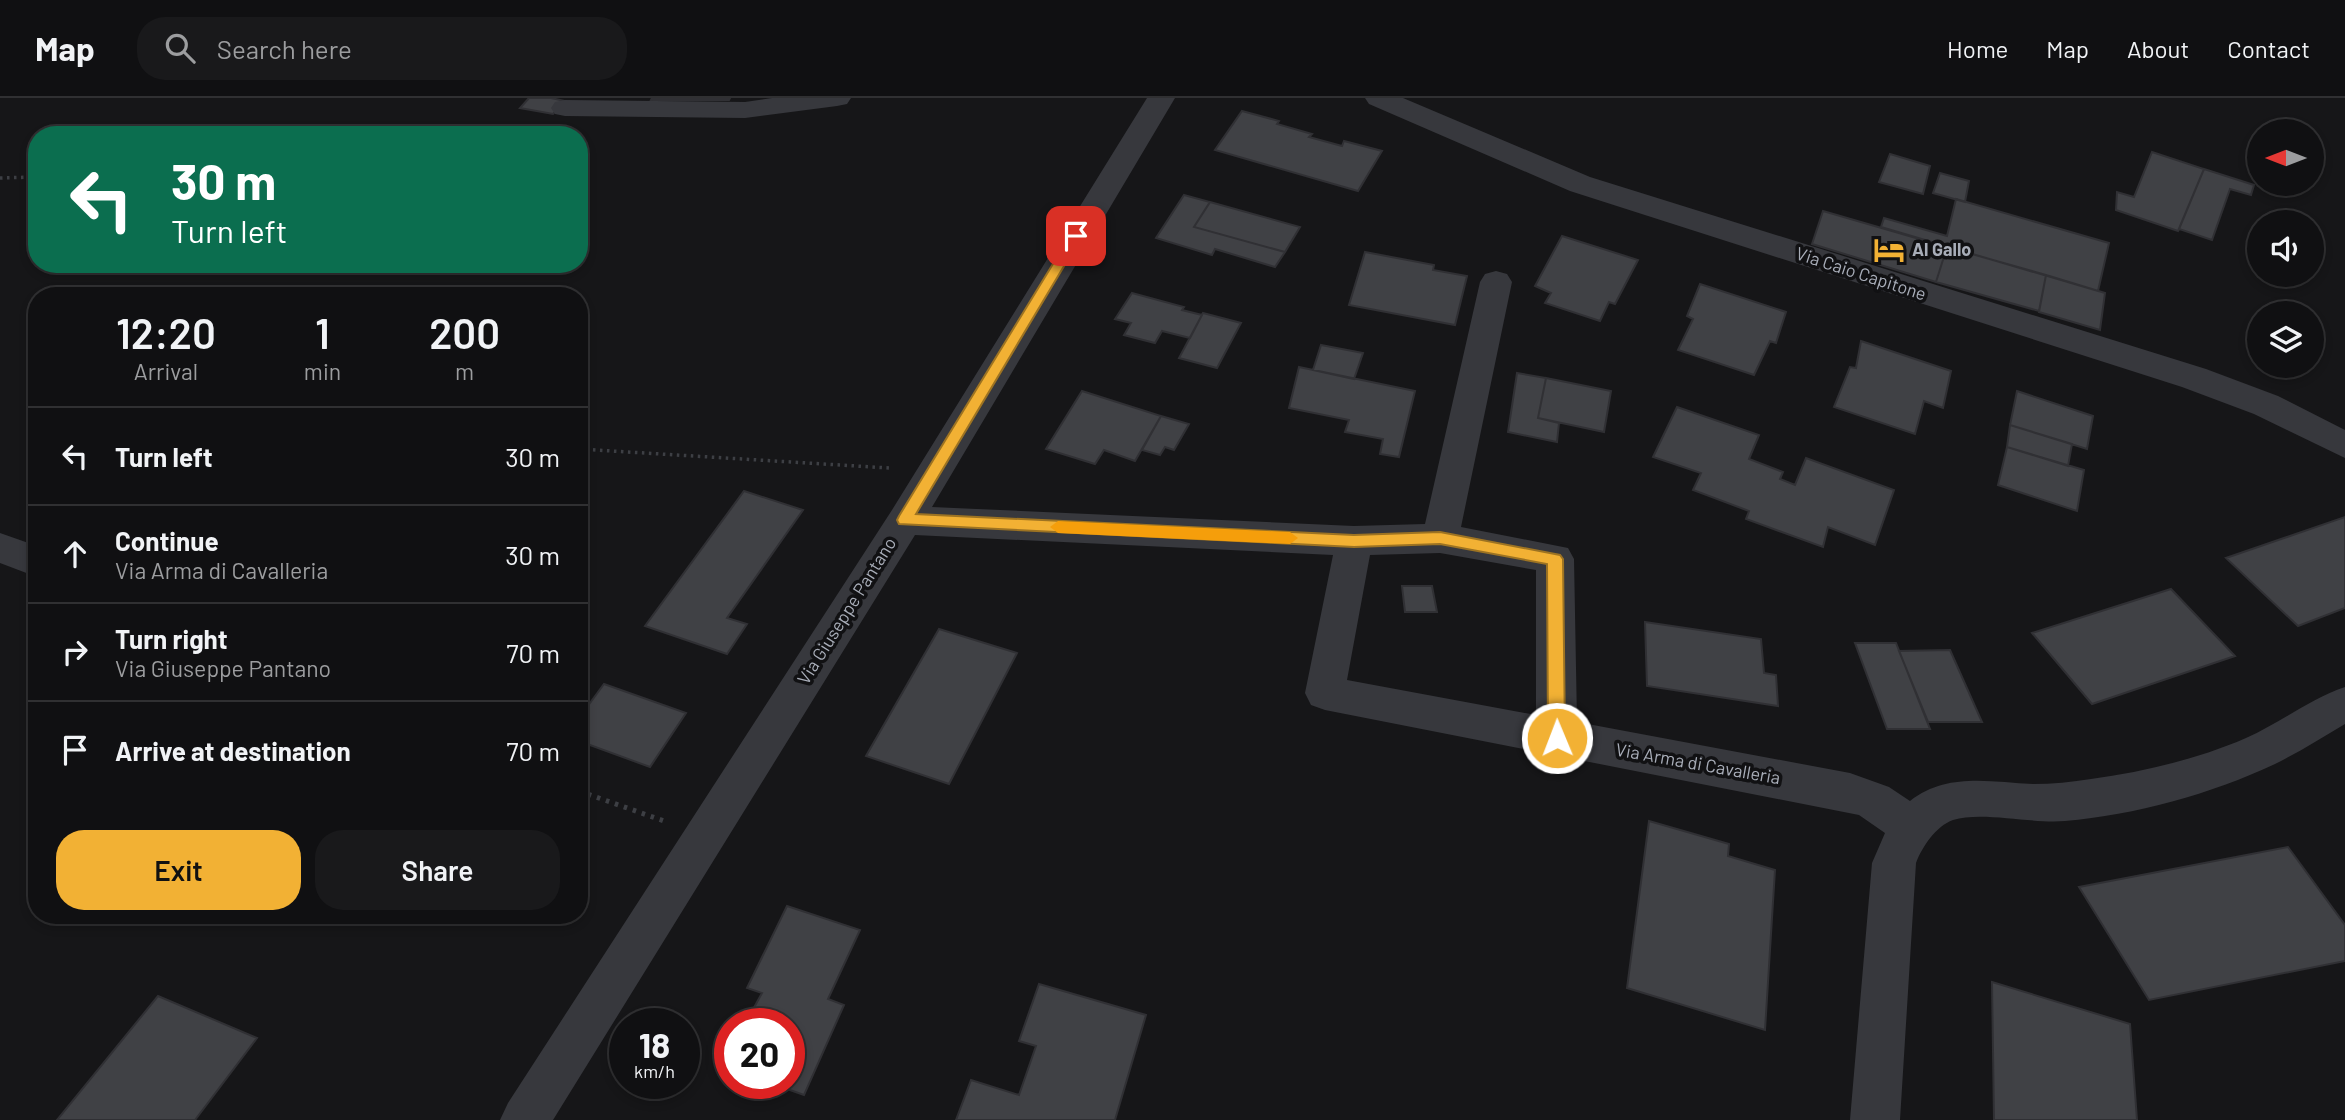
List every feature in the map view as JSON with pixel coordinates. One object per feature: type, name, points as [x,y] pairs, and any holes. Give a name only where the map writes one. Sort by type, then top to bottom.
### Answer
[{"type":"street","points":[[565,108],[745,110],[837,98]]},
{"type":"street","name":"Via Giuseppe Pantano","points":[[525,1120],[905,520],[1161,98]]},
{"type":"street","name":"Via Caio Capitone","points":[[1379,98],[1580,184],[2122,358],[2194,378],[2266,405],[2345,446]]},
{"type":"street","points":[[1440,538],[1496,282]]},
{"type":"street","points":[[905,520],[1354,541],[1440,538],[1555,559],[1557,738]]},
{"type":"street","name":"Via Arma di Cavalleria","points":[[1354,541],[1325,692],[1850,792],[1874,801],[1913,827]]},
{"type":"street","points":[[0,548],[28,559]]},
{"type":"street","points":[[1875,1120],[1894,863],[1902,841],[1913,827],[1937,806],[1966,798],[2044,803],[2112,793],[2182,778],[2248,757],[2345,704]]},
{"type":"path","points":[[0,178],[28,177]]},
{"type":"path","points":[[588,450],[934,470]]},
{"type":"path","points":[[588,794],[705,836]]},
{"type":"building","points":[[529,98],[565,101],[553,114],[520,108]]},
{"type":"building","points":[[652,98],[730,98],[651,100]]},
{"type":"building","points":[[1242,111],[1312,134],[1309,137],[1342,146],[1344,141],[1382,151],[1358,191],[1215,150]]},
{"type":"building","points":[[2152,152],[2204,169],[2178,231],[2116,210],[2117,192],[2134,197]]},
{"type":"building","points":[[1890,154],[1930,166],[1923,194],[1879,182]]},
{"type":"building","points":[[2204,169],[2247,183],[2247,194],[2230,189],[2212,240],[2179,229]]},
{"type":"building","points":[[1940,173],[1969,181],[1965,202],[1933,193]]},
{"type":"building","points":[[1184,195],[1210,202],[1194,227],[1285,252],[1275,267],[1215,249],[1212,255],[1156,238]]},
{"type":"building","points":[[1956,199],[2109,243],[2098,291],[1881,227],[1884,218],[1947,236]]},
{"type":"building","points":[[1210,202],[1300,227],[1285,252],[1194,227]]},
{"type":"building","points":[[1823,211],[1947,247],[1936,282],[1812,244]]},
{"type":"building","points":[[1562,236],[1638,260],[1615,304],[1609,302],[1600,321],[1545,303],[1551,293],[1535,286]]},
{"type":"building","points":[[1947,247],[2046,275],[2039,311],[1936,282]]},
{"type":"building","points":[[1365,252],[1434,265],[1433,270],[1467,276],[1455,325],[1349,305]]},
{"type":"building","points":[[2046,275],[2105,293],[2100,330],[2039,312]]},
{"type":"building","points":[[1700,284],[1786,312],[1776,343],[1770,341],[1754,375],[1678,350],[1693,319],[1687,316]]},
{"type":"building","points":[[1132,293],[1184,307],[1182,310],[1202,315],[1190,338],[1162,331],[1155,343],[1124,335],[1131,323],[1115,319]]},
{"type":"building","points":[[1203,313],[1241,323],[1217,368],[1179,358]]},
{"type":"building","points":[[1861,341],[1951,371],[1943,408],[1924,401],[1915,434],[1834,407],[1850,367],[1856,368]]},
{"type":"building","points":[[1321,345],[1363,353],[1354,379],[1313,370]]},
{"type":"building","points":[[1299,367],[1415,391],[1399,457],[1380,454],[1383,439],[1345,432],[1349,420],[1289,408]]},
{"type":"building","points":[[1517,373],[1546,378],[1538,418],[1559,423],[1557,442],[1508,432]]},
{"type":"building","points":[[1546,378],[1611,391],[1604,432],[1538,418]]},
{"type":"building","points":[[1082,391],[1161,416],[1135,461],[1104,450],[1095,464],[1046,449]]},
{"type":"building","points":[[2017,391],[2093,416],[2087,449],[2010,425]]},
{"type":"building","points":[[1677,407],[1759,435],[1749,459],[1783,472],[1780,479],[1795,485],[1806,458],[1894,490],[1875,545],[1828,527],[1823,547],[1746,519],[1749,511],[1693,490],[1701,473],[1653,457]]},
{"type":"building","points":[[1161,416],[1189,424],[1174,450],[1165,447],[1160,455],[1142,450]]},
{"type":"building","points":[[2010,425],[2072,444],[2068,466],[2007,447]]},
{"type":"building","points":[[2007,447],[2084,470],[2077,511],[1998,485]]},
{"type":"building","points":[[744,491],[803,510],[727,618],[747,624],[727,654],[645,626]]},
{"type":"building","points":[[2345,517],[2345,608],[2298,626],[2226,558]]},
{"type":"building","points":[[1402,586],[1432,586],[1437,612],[1405,612]]},
{"type":"building","points":[[2171,589],[2235,656],[2092,704],[2032,633]]},
{"type":"building","points":[[1645,622],[1761,639],[1764,673],[1776,675],[1778,706],[1647,686]]},
{"type":"building","points":[[939,629],[1017,653],[949,784],[866,756]]},
{"type":"building","points":[[1855,643],[1896,643],[1930,729],[1887,729]]},
{"type":"building","points":[[1950,650],[1982,722],[1928,722],[1899,651]]},
{"type":"building","points":[[604,684],[686,713],[650,767],[588,744],[588,706]]},
{"type":"building","points":[[1649,821],[1729,844],[1728,856],[1775,870],[1765,1030],[1627,988]]},
{"type":"building","points":[[2288,847],[2345,925],[2345,961],[2149,1000],[2079,887]]},
{"type":"building","points":[[787,906],[860,930],[828,999],[844,1005],[805,1093],[805,1008],[754,1008],[762,993],[747,988]]},
{"type":"building","points":[[1992,982],[2130,1024],[2137,1120],[1994,1120]]},
{"type":"building","points":[[1039,984],[1146,1015],[1115,1120],[956,1120],[971,1080],[1019,1095],[1036,1046],[1019,1041]]},
{"type":"building","points":[[158,996],[257,1038],[195,1120],[57,1120]]},
{"type":"slow traffic","points":[[1058,527],[1290,538]]},
{"type":"place","name":"Al Gallo","points":[[1889,250]]},
{"type":"route","points":[[1076,236],[905,520],[1354,541],[1440,538],[1555,559],[1557,738]]}]
